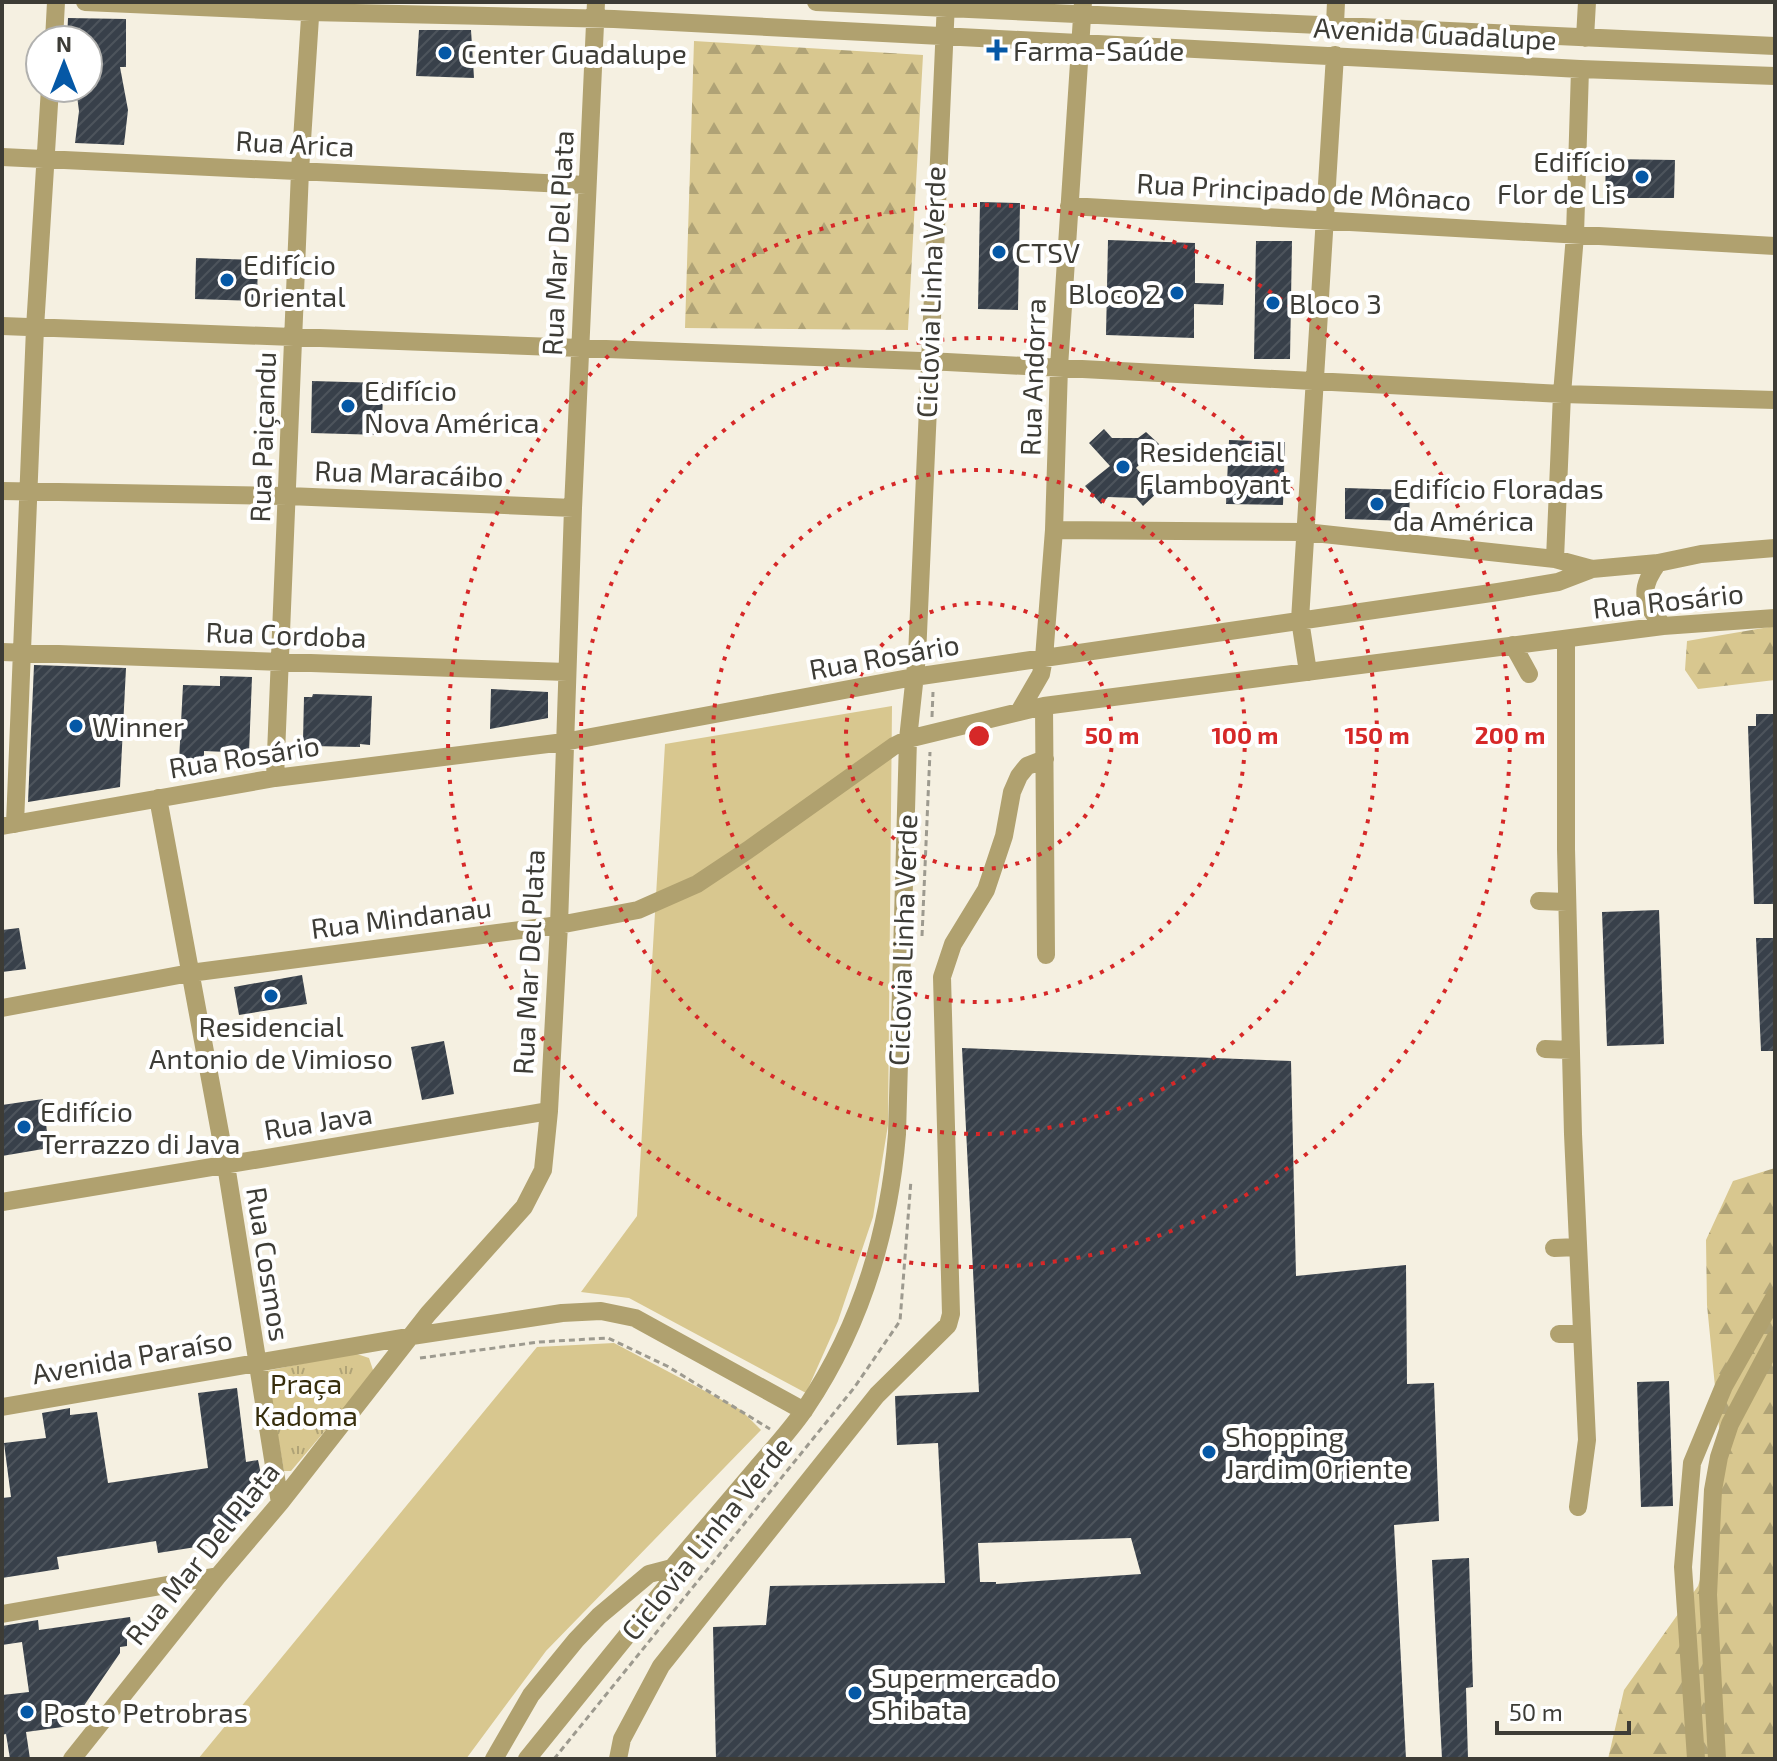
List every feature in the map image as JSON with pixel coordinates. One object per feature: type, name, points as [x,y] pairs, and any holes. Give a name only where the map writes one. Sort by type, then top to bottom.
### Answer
[{"type":"street","points":[[55,24],[56,2]]},
{"type":"street","name":"Avenida Guadalupe","points":[[85,2],[596,10],[944,35],[1580,69],[1775,76]]},
{"type":"street","name":"Avenida Guadalupe","points":[[816,2],[1083,8],[1585,38],[1775,46]]},
{"type":"street","points":[[1335,24],[1336,2]]},
{"type":"street","points":[[1585,38],[1587,2]]},
{"type":"street","points":[[527,1759],[667,1586],[672,1568],[804,1411],[834,1360],[862,1298],[882,1233],[897,1134],[908,739],[931,361],[946,5]]},
{"type":"street","name":"Rua Paiçandu","points":[[275,778],[300,171],[310,7]]},
{"type":"street","name":"Rua Andorra","points":[[1019,712],[1041,674],[1044,658],[1054,530],[1059,367],[1083,8]]},
{"type":"street","name":"Rua Mar Del Plata","points":[[72,1759],[280,1503],[428,1314],[524,1207],[543,1170],[559,925],[579,347],[596,10]]},
{"type":"street","points":[[1308,672],[1300,620],[1335,55]]},
{"type":"street","points":[[1555,559],[1562,394],[1575,235],[1580,69]]},
{"type":"street","points":[[8,825],[11,652],[30,492],[35,328],[49,104]]},
{"type":"street","name":"Rua Arica","points":[[2,157],[586,185]]},
{"type":"street","name":"Rua Principado de Mônaco","points":[[1069,206],[1775,246]]},
{"type":"street","points":[[2,326],[931,361],[1562,394],[1775,400]]},
{"type":"street","name":"Rua Maracáibo","points":[[2,491],[288,496],[573,508]]},
{"type":"street","points":[[1054,530],[1305,532],[1555,559],[1592,569]]},
{"type":"street","name":"Rua Rosário","points":[[8,825],[275,778],[564,742],[933,674],[1558,582],[1592,569],[1658,563],[1701,554],[1775,548]]},
{"type":"street","points":[[1658,563],[1647,579],[1644,598],[1663,626]]},
{"type":"street","name":"Rua Rosário","points":[[1308,672],[1663,626],[1770,622]]},
{"type":"street","points":[[1566,640],[1567,902],[1587,1440],[1578,1507]]},
{"type":"street","points":[[1513,645],[1529,674]]},
{"type":"street","name":"Rua Cordoba","points":[[11,652],[567,672]]},
{"type":"street","name":"Rua Mindanau","points":[[2,1008],[190,973],[559,925],[638,910],[697,884],[908,739],[1044,706],[1308,672]]},
{"type":"street","points":[[1044,706],[1046,955]]},
{"type":"street","points":[[618,1759],[622,1739],[669,1654],[883,1388],[948,1325],[951,1314],[942,977],[953,944],[986,890],[1019,776],[1027,766],[1045,759]]},
{"type":"street","name":"Rua Cosmos","points":[[158,798],[226,1165],[255,1363],[280,1503]]},
{"type":"street","points":[[1539,901],[1567,902]]},
{"type":"street","points":[[1545,1049],[1571,1050]]},
{"type":"street","name":"Rua Java","points":[[2,1202],[549,1111]]},
{"type":"street","points":[[1554,1248],[1578,1247]]},
{"type":"street","points":[[1696,1759],[1683,1567],[1692,1463],[1724,1386],[1775,1296]]},
{"type":"street","name":"Avenida Paraíso","points":[[2,1407],[413,1336],[562,1313],[601,1311],[635,1318],[804,1411]]},
{"type":"street","points":[[1559,1334],[1582,1334]]},
{"type":"street","points":[[1717,1759],[1708,1595],[1713,1490],[1719,1457],[1730,1424],[1775,1339]]},
{"type":"street","points":[[494,1759],[531,1695],[576,1640],[649,1574],[672,1568]]},
{"type":"street","points":[[2,1614],[218,1576]]},
{"type":"path","name":"Ciclovia Linha Verde","points":[[922,936],[933,674]]},
{"type":"path","name":"Ciclovia Linha Verde","points":[[554,1759],[854,1388],[900,1321],[912,1174]]},
{"type":"path","points":[[420,1358],[539,1342],[608,1338],[667,1366],[783,1437]]},
{"type":"green space","points":[[694,41],[923,55],[908,330],[685,328]]},
{"type":"green space","points":[[1775,626],[1775,680],[1698,689],[1685,670],[1687,641]]},
{"type":"green space","points":[[892,706],[888,1125],[873,1217],[838,1321],[806,1393],[629,1298],[581,1292],[637,1216],[665,744]]},
{"type":"green space","points":[[1775,1168],[1775,1759],[1608,1759],[1624,1690],[1698,1586],[1719,1522],[1722,1458],[1707,1305],[1706,1240],[1733,1181]]},
{"type":"green space","points":[[614,1343],[741,1410],[761,1430],[546,1651],[466,1759],[198,1759],[537,1347]]},
{"type":"green space","name":"Praça Kadoma","points":[[354,1353],[369,1358],[374,1373],[291,1471],[284,1471],[266,1371]]},
{"type":"building","points":[[68,18],[126,19],[126,67],[120,67],[128,110],[124,145],[75,143],[78,104],[104,104],[104,24],[68,24]]},
{"type":"building","name":"Center Guadalupe","points":[[419,30],[471,30],[474,78],[416,76]]},
{"type":"building","name":"Edifício Flor de Lis","points":[[1606,159],[1675,160],[1674,198],[1605,198]]},
{"type":"building","name":"CTSV","points":[[980,202],[1020,203],[1018,310],[978,309]]},
{"type":"building","points":[[1108,240],[1195,243],[1195,283],[1224,284],[1223,305],[1194,304],[1194,338],[1106,335]]},
{"type":"building","name":"Bloco 3","points":[[1256,241],[1292,241],[1290,359],[1254,359]]},
{"type":"building","name":"Edifício Oriental","points":[[196,258],[258,260],[257,301],[195,299]]},
{"type":"building","name":"Edifício Nova América","points":[[312,381],[383,383],[382,435],[311,433]]},
{"type":"building","name":"Residencial Flamboyant","points":[[1104,429],[1112,438],[1138,438],[1146,432],[1159,444],[1136,468],[1158,492],[1143,506],[1136,498],[1108,497],[1101,504],[1085,486],[1110,466],[1089,443]]},
{"type":"building","points":[[1229,440],[1285,442],[1283,505],[1226,504]]},
{"type":"building","name":"Edifício Floradas da América","points":[[1345,488],[1410,490],[1409,521],[1345,519]]},
{"type":"building","name":"Winner","points":[[34,665],[126,668],[120,787],[28,802]]},
{"type":"building","points":[[220,676],[252,677],[249,753],[204,751],[204,761],[179,761],[183,685],[220,686]]},
{"type":"building","points":[[491,689],[548,692],[548,718],[490,729]]},
{"type":"building","points":[[313,694],[372,696],[370,745],[311,746],[311,742],[303,741],[304,697],[312,697]]},
{"type":"building","points":[[1756,714],[1775,714],[1775,904],[1754,904],[1748,726],[1756,726]]},
{"type":"building","points":[[1659,910],[1664,1044],[1607,1046],[1602,912]]},
{"type":"building","points":[[19,928],[26,969],[2,972],[2,930]]},
{"type":"building","points":[[1756,938],[1775,938],[1775,1051],[1761,1051]]},
{"type":"building","name":"Residencial Antonio de Vimioso","points":[[302,975],[307,1004],[239,1015],[234,987]]},
{"type":"building","points":[[444,1041],[454,1094],[422,1100],[411,1047]]},
{"type":"building","name":"Shopping Jardim Oriente","points":[[962,1048],[1291,1061],[1296,1276],[1406,1265],[1407,1384],[1434,1383],[1439,1521],[1394,1525],[1406,1759],[716,1759],[713,1627],[766,1625],[770,1586],[945,1583],[938,1443],[897,1445],[895,1396],[979,1392]],"holes":[[[1131,1538],[1141,1574],[996,1584],[980,1582],[978,1543]]]},
{"type":"building","name":"Edifício Terrazzo di Java","points":[[43,1099],[49,1148],[2,1156],[2,1105]]},
{"type":"building","points":[[1669,1381],[1673,1506],[1641,1507],[1637,1382]]},
{"type":"building","points":[[237,1388],[246,1462],[258,1460],[265,1493],[258,1506],[215,1544],[158,1553],[156,1541],[57,1557],[59,1569],[2,1578],[2,1498],[11,1497],[4,1443],[46,1438],[42,1413],[70,1408],[70,1415],[97,1412],[108,1483],[208,1468],[198,1393]]},
{"type":"building","points":[[1469,1558],[1473,1687],[1466,1688],[1468,1759],[1442,1759],[1432,1560]]},
{"type":"building","points":[[130,1617],[133,1637],[127,1638],[127,1646],[120,1647],[120,1653],[70,1726],[26,1732],[30,1759],[10,1759],[6,1734],[2,1735],[2,1695],[29,1692],[22,1642],[2,1645],[2,1626],[38,1620],[39,1630]]},
{"type":"place","name":"Farma-Saúde","points":[[997,50]]},
{"type":"place","name":"Center Guadalupe","points":[[445,53]]},
{"type":"place","name":"Edifício Flor de Lis","points":[[1642,177]]},
{"type":"place","name":"CTSV","points":[[999,252]]},
{"type":"place","name":"Edifício Oriental","points":[[227,280]]},
{"type":"place","name":"Bloco 2","points":[[1177,293]]},
{"type":"place","name":"Bloco 3","points":[[1273,303]]},
{"type":"place","name":"Edifício Nova América","points":[[348,406]]},
{"type":"place","name":"Residencial Flamboyant","points":[[1123,467]]},
{"type":"place","name":"Edifício Floradas da América","points":[[1377,504]]},
{"type":"place","name":"Winner","points":[[76,726]]},
{"type":"place","name":"Residencial Antonio de Vimioso","points":[[271,996]]},
{"type":"place","name":"Edifício Terrazzo di Java","points":[[24,1127]]},
{"type":"place","name":"Shopping Jardim Oriente","points":[[1209,1452]]},
{"type":"place","name":"Supermercado Shibata","points":[[855,1693]]},
{"type":"place","name":"Posto Petrobras","points":[[27,1712]]}]
